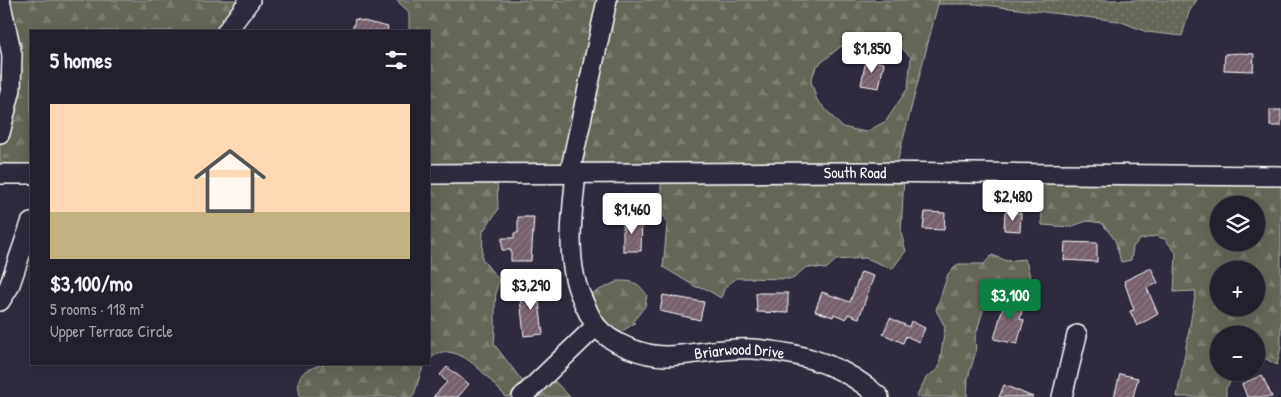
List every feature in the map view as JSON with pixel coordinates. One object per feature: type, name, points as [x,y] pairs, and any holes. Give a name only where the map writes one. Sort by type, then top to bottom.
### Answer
[{"type":"street","points":[[0,0],[6,23],[12,63],[11,89],[0,133]]},
{"type":"street","points":[[228,30],[250,0]]},
{"type":"street","points":[[522,397],[596,326],[577,286],[573,257],[573,172],[607,0]]},
{"type":"street","name":"South Road","points":[[430,174],[866,172],[1281,176]]},
{"type":"street","points":[[0,174],[30,174]]},
{"type":"street","points":[[0,301],[8,287],[30,226]]},
{"type":"street","name":"Briarwood Drive","points":[[596,326],[607,336],[632,349],[664,356],[752,349],[819,360],[849,376],[879,397]]},
{"type":"street","points":[[1062,397],[1076,335]]},
{"type":"green space","points":[[5,0],[245,0],[222,30],[30,30],[30,175],[0,174],[0,75],[16,80]]},
{"type":"green space","points":[[396,0],[939,0],[898,159],[897,171],[904,177],[901,233],[906,251],[892,269],[866,258],[836,260],[826,269],[806,267],[793,279],[737,278],[725,287],[721,298],[704,288],[696,287],[663,267],[667,225],[661,208],[661,179],[497,177],[498,210],[483,231],[482,259],[499,280],[495,304],[494,344],[526,386],[548,374],[570,397],[506,397],[486,375],[461,356],[443,352],[430,358],[430,30],[409,30],[409,12]],"holes":[[[869,39],[893,40],[911,57],[908,88],[886,121],[866,132],[842,127],[817,100],[811,81],[816,67],[840,47]]]},
{"type":"green space","points":[[939,0],[1197,0],[1189,12],[1182,36],[1147,32],[1119,21],[976,4],[938,4]]},
{"type":"green space","points":[[1041,175],[1281,177],[1281,347],[1277,365],[1265,359],[1265,326],[1210,326],[1210,381],[1231,381],[1226,388],[1226,397],[1177,397],[1196,291],[1174,292],[1176,253],[1165,239],[1155,236],[1139,240],[1133,247],[1131,260],[1121,262],[1115,240],[1102,223],[1087,221],[1070,227],[1042,225]]},
{"type":"green space","points":[[992,255],[1007,261],[1024,259],[1027,264],[1033,291],[1018,283],[1010,282],[998,284],[988,293],[975,338],[976,351],[968,378],[967,397],[916,397],[926,378],[939,368],[945,327],[936,310],[948,274],[958,264],[984,264]]},
{"type":"green space","points":[[618,281],[635,283],[647,295],[645,306],[633,322],[635,323],[616,335],[616,339],[585,297]]},
{"type":"green space","points":[[319,365],[424,365],[413,397],[300,397],[299,379],[308,370]]},
{"type":"building","points":[[355,19],[388,27],[387,30],[352,30]]},
{"type":"building","points":[[1225,54],[1254,54],[1253,71],[1224,70]]},
{"type":"building","points":[[866,60],[884,63],[879,88],[861,85]]},
{"type":"building","points":[[1270,110],[1281,110],[1281,126],[1270,126]]},
{"type":"building","points":[[925,212],[945,213],[944,230],[923,229]]},
{"type":"building","points":[[1005,212],[1021,213],[1020,231],[1004,230]]},
{"type":"building","points":[[518,217],[534,217],[531,261],[511,261],[511,250],[502,250],[502,238],[514,238],[514,233],[518,233]]},
{"type":"building","points":[[623,219],[642,219],[641,251],[623,251]]},
{"type":"building","points":[[1065,242],[1097,243],[1097,262],[1064,260]]},
{"type":"building","points":[[1151,268],[1158,283],[1147,288],[1158,314],[1137,326],[1130,311],[1134,310],[1124,281]]},
{"type":"building","points":[[861,272],[874,276],[859,318],[848,314],[846,319],[834,314],[833,317],[815,311],[822,292],[850,302]]},
{"type":"building","points":[[537,286],[543,334],[524,336],[519,288]]},
{"type":"building","points":[[756,293],[788,293],[788,313],[757,312]]},
{"type":"building","points":[[663,295],[704,302],[700,320],[660,311]]},
{"type":"building","points":[[1006,296],[1024,301],[1020,319],[1024,320],[1017,344],[994,339]]},
{"type":"building","points":[[890,318],[909,327],[911,321],[925,328],[919,342],[906,336],[903,343],[883,334]]},
{"type":"building","points":[[447,367],[469,384],[458,397],[433,397],[447,382],[440,375]]},
{"type":"building","points":[[1120,374],[1138,378],[1133,397],[1114,397]]},
{"type":"building","points":[[1249,381],[1265,381],[1272,397],[1247,397],[1242,384]]},
{"type":"building","points":[[1004,385],[1033,397],[999,397]]}]
